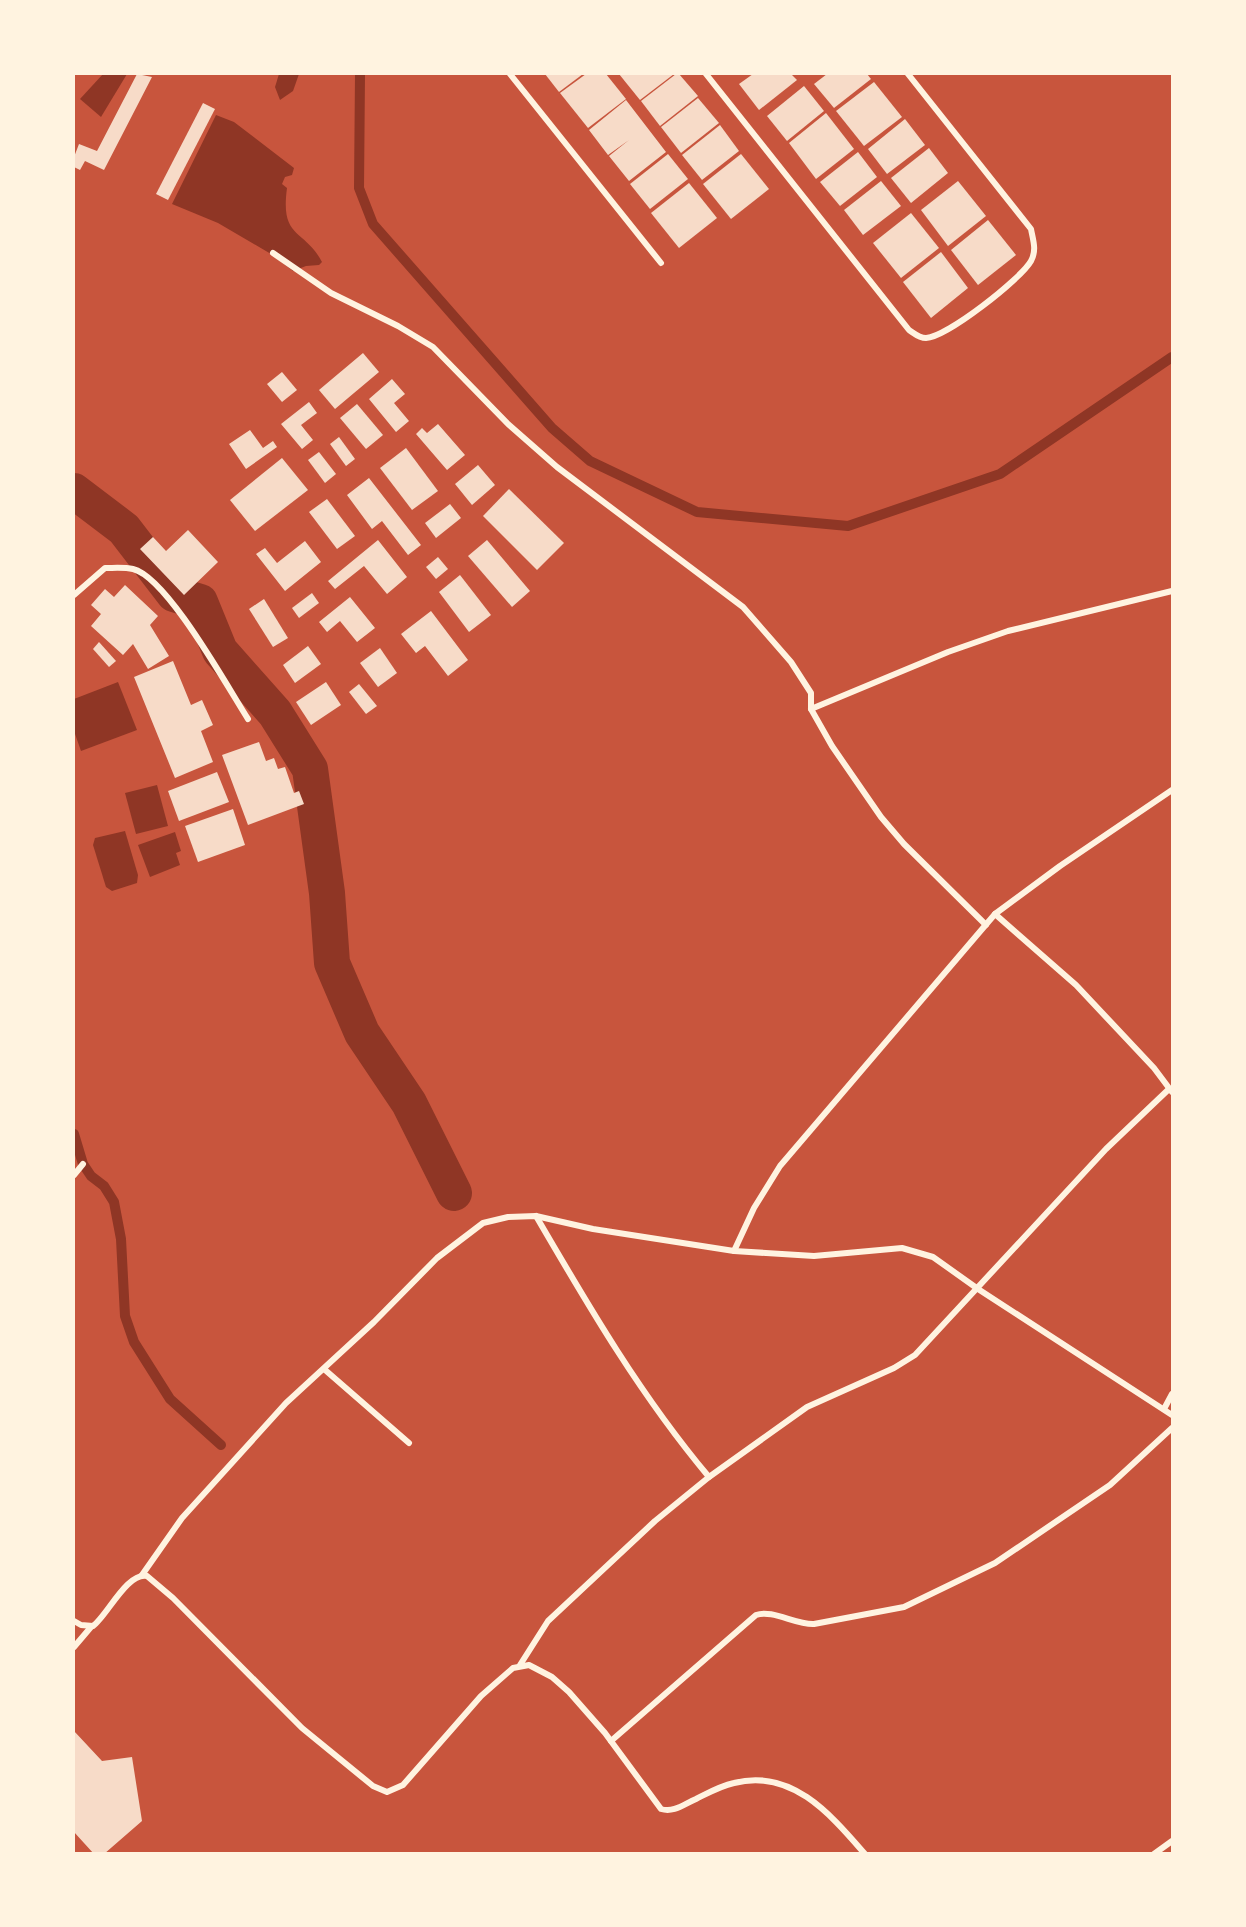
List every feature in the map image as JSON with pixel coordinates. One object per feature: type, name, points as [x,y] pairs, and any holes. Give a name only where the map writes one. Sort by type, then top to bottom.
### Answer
[{"type":"street","points":[[510,74],[661,263]]},
{"type":"street","points":[[706,74],[909,330],[920,337],[928,338],[952,327],[1023,273],[1032,258],[1035,246],[1030,229],[908,74]]},
{"type":"street","points":[[273,253],[310,280],[415,335],[433,347],[500,417],[557,467],[743,608],[792,662],[811,693],[811,709],[831,746],[881,817],[986,925]]},
{"type":"street","points":[[74,595],[105,568],[134,569],[153,582],[181,615],[248,719]]},
{"type":"street","points":[[811,709],[948,652],[1008,631],[1173,591]]},
{"type":"street","points":[[734,1251],[754,1208],[780,1166],[995,914],[1060,866],[1173,790]]},
{"type":"street","points":[[142,1575],[153,1580],[173,1598],[302,1728],[373,1786],[387,1792],[399,1788],[473,1704],[506,1673],[520,1665],[548,1622],[655,1521],[709,1477],[807,1407],[894,1368],[915,1355],[1106,1149],[1171,1090],[1154,1068],[1076,985],[995,914]]},
{"type":"street","points":[[74,1175],[83,1164]]},
{"type":"street","points":[[536,1216],[592,1313],[644,1394],[709,1477]]},
{"type":"street","points":[[74,1647],[124,1589],[142,1575],[182,1518],[286,1403],[437,1258],[483,1223],[508,1217],[536,1216],[593,1229],[734,1251],[814,1256],[902,1248],[933,1257],[978,1289],[1173,1415]]},
{"type":"street","points":[[324,1369],[409,1443]]},
{"type":"street","points":[[1164,1409],[1173,1394]]},
{"type":"street","points":[[611,1741],[756,1615],[766,1614],[804,1625],[904,1607],[923,1599],[995,1563],[1078,1509],[1110,1485],[1173,1428]]},
{"type":"street","points":[[74,1621],[91,1627]]},
{"type":"street","points":[[520,1665],[536,1668],[552,1677],[580,1705],[611,1741],[662,1809],[672,1811],[735,1782],[751,1780],[782,1784],[802,1792],[865,1854]]},
{"type":"street","points":[[1154,1854],[1173,1841]]},
{"type":"shaded area","points":[[103,74],[127,74],[101,117],[80,99]]},
{"type":"shaded area","points":[[279,74],[299,74],[293,91],[280,100],[275,87]]},
{"type":"shaded area","points":[[216,115],[234,122],[294,168],[292,175],[285,177],[282,184],[287,188],[287,217],[295,232],[315,251],[322,262],[319,265],[306,266],[293,271],[271,254],[218,223],[172,204]]},
{"type":"shaded area","points":[[118,682],[137,730],[81,751],[74,731],[74,699]]},
{"type":"shaded area","points":[[157,785],[168,826],[136,834],[125,793]]},
{"type":"shaded area","points":[[125,831],[138,875],[137,883],[112,891],[106,887],[93,845],[95,838]]},
{"type":"shaded area","points":[[175,832],[181,851],[176,853],[180,865],[150,877],[138,845]]},
{"type":"building","points":[[137,74],[152,77],[104,170],[85,161],[80,170],[74,167],[74,157],[79,144],[97,151]]},
{"type":"building","points":[[545,74],[583,74],[559,92]]},
{"type":"building","points":[[586,74],[606,74],[626,99],[588,128],[560,93]]},
{"type":"building","points":[[619,74],[674,74],[640,100]]},
{"type":"building","points":[[679,74],[698,96],[660,126],[641,101]]},
{"type":"building","points":[[753,74],[791,74],[797,80],[759,110],[739,84]]},
{"type":"building","points":[[827,74],[867,74],[871,79],[834,108],[814,84]]},
{"type":"building","points":[[874,82],[902,117],[864,146],[836,111]]},
{"type":"building","points":[[804,86],[824,111],[787,141],[767,116]]},
{"type":"building","points":[[698,98],[719,123],[681,153],[661,127]]},
{"type":"building","points":[[626,100],[666,152],[629,181],[609,156],[629,140],[608,155],[589,130]]},
{"type":"building","points":[[203,103],[215,109],[168,200],[156,194]]},
{"type":"building","points":[[826,113],[854,149],[816,179],[789,143]]},
{"type":"building","points":[[905,119],[925,145],[887,174],[868,149]]},
{"type":"building","points":[[720,125],[739,151],[702,180],[682,155]]},
{"type":"building","points":[[929,148],[948,173],[911,203],[891,178]]},
{"type":"building","points":[[858,152],[877,177],[840,206],[820,182]]},
{"type":"building","points":[[668,154],[688,179],[650,209],[630,184]]},
{"type":"building","points":[[741,154],[769,189],[731,219],[703,184]]},
{"type":"building","points":[[881,181],[901,206],[863,235],[844,210]]},
{"type":"building","points":[[958,181],[986,216],[948,246],[921,210]]},
{"type":"building","points":[[689,183],[717,218],[679,248],[651,213]]},
{"type":"building","points":[[911,213],[939,248],[901,278],[873,243]]},
{"type":"building","points":[[988,220],[1016,255],[978,285],[951,250]]},
{"type":"building","points":[[941,252],[968,288],[931,318],[903,282]]},
{"type":"building","points":[[363,353],[379,372],[335,409],[319,390]]},
{"type":"building","points":[[282,372],[297,390],[282,402],[267,384]]},
{"type":"building","points":[[392,379],[405,394],[394,403],[409,421],[396,432],[369,399]]},
{"type":"building","points":[[309,402],[317,413],[301,425],[313,440],[302,449],[281,424]]},
{"type":"building","points":[[357,404],[383,435],[366,449],[340,418]]},
{"type":"building","points":[[438,424],[465,455],[447,470],[416,434],[422,428],[427,433]]},
{"type":"building","points":[[250,430],[263,448],[273,441],[277,447],[246,469],[229,444]]},
{"type":"building","points":[[339,437],[355,459],[346,466],[330,444]]},
{"type":"building","points":[[406,448],[438,491],[412,510],[380,468]]},
{"type":"building","points":[[319,452],[336,474],[325,483],[308,460]]},
{"type":"building","points":[[282,458],[308,490],[255,531],[230,500]]},
{"type":"building","points":[[478,465],[495,485],[472,505],[455,484]]},
{"type":"building","points":[[369,478],[421,545],[408,555],[382,521],[372,529],[347,495]]},
{"type":"building","points":[[509,489],[564,543],[537,570],[483,516]]},
{"type":"building","points":[[327,499],[355,536],[337,549],[309,512]]},
{"type":"building","points":[[450,504],[461,518],[436,538],[425,523]]},
{"type":"building","points":[[188,530],[218,562],[184,595],[140,549],[153,537],[166,551]]},
{"type":"building","points":[[378,540],[407,577],[387,594],[364,566],[335,589],[328,581]]},
{"type":"building","points":[[487,540],[530,591],[512,607],[468,556]]},
{"type":"building","points":[[305,541],[321,562],[285,591],[256,554],[265,548],[277,563]]},
{"type":"building","points":[[438,557],[448,569],[436,579],[426,567]]},
{"type":"building","points":[[460,575],[491,615],[469,632],[439,592]]},
{"type":"building","points":[[125,585],[158,616],[150,625],[169,656],[148,669],[133,644],[123,655],[91,626],[101,614],[91,605],[105,589],[114,597]]},
{"type":"building","points":[[312,593],[319,603],[299,618],[292,608]]},
{"type":"building","points":[[350,597],[375,628],[357,642],[340,621],[327,632],[319,622]]},
{"type":"building","points":[[264,599],[288,638],[273,647],[249,609]]},
{"type":"building","points":[[431,611],[468,660],[448,676],[425,646],[416,653],[401,634]]},
{"type":"building","points":[[99,642],[116,661],[109,667],[93,649]]},
{"type":"building","points":[[308,646],[321,664],[295,683],[283,665]]},
{"type":"building","points":[[380,648],[397,673],[378,687],[360,663]]},
{"type":"building","points":[[173,661],[191,705],[202,700],[213,725],[201,731],[213,762],[175,778],[134,677]]},
{"type":"building","points":[[326,682],[341,705],[311,725],[296,702]]},
{"type":"building","points":[[359,684],[377,706],[366,714],[349,692]]},
{"type":"building","points":[[259,742],[266,761],[274,758],[278,769],[285,767],[294,793],[299,791],[304,804],[248,825],[222,755]]},
{"type":"building","points":[[217,772],[229,802],[179,821],[168,791]]},
{"type":"building","points":[[233,809],[245,845],[198,862],[185,826]]},
{"type":"building","points":[[74,1731],[102,1761],[132,1757],[142,1821],[104,1854],[94,1854],[74,1832]]},
{"type":"waterway","points":[[360,74],[359,188],[373,224],[552,428],[590,461],[697,512],[848,526],[1000,474],[1172,357]]},
{"type":"waterway","points":[[74,491],[124,529],[174,594],[200,602],[220,651],[275,713],[310,769],[327,893],[332,963],[362,1033],[409,1103],[454,1193]]},
{"type":"waterway","points":[[74,1134],[83,1164],[91,1176],[104,1186],[114,1202],[121,1239],[125,1316],[134,1342],[170,1399],[221,1445]]}]
